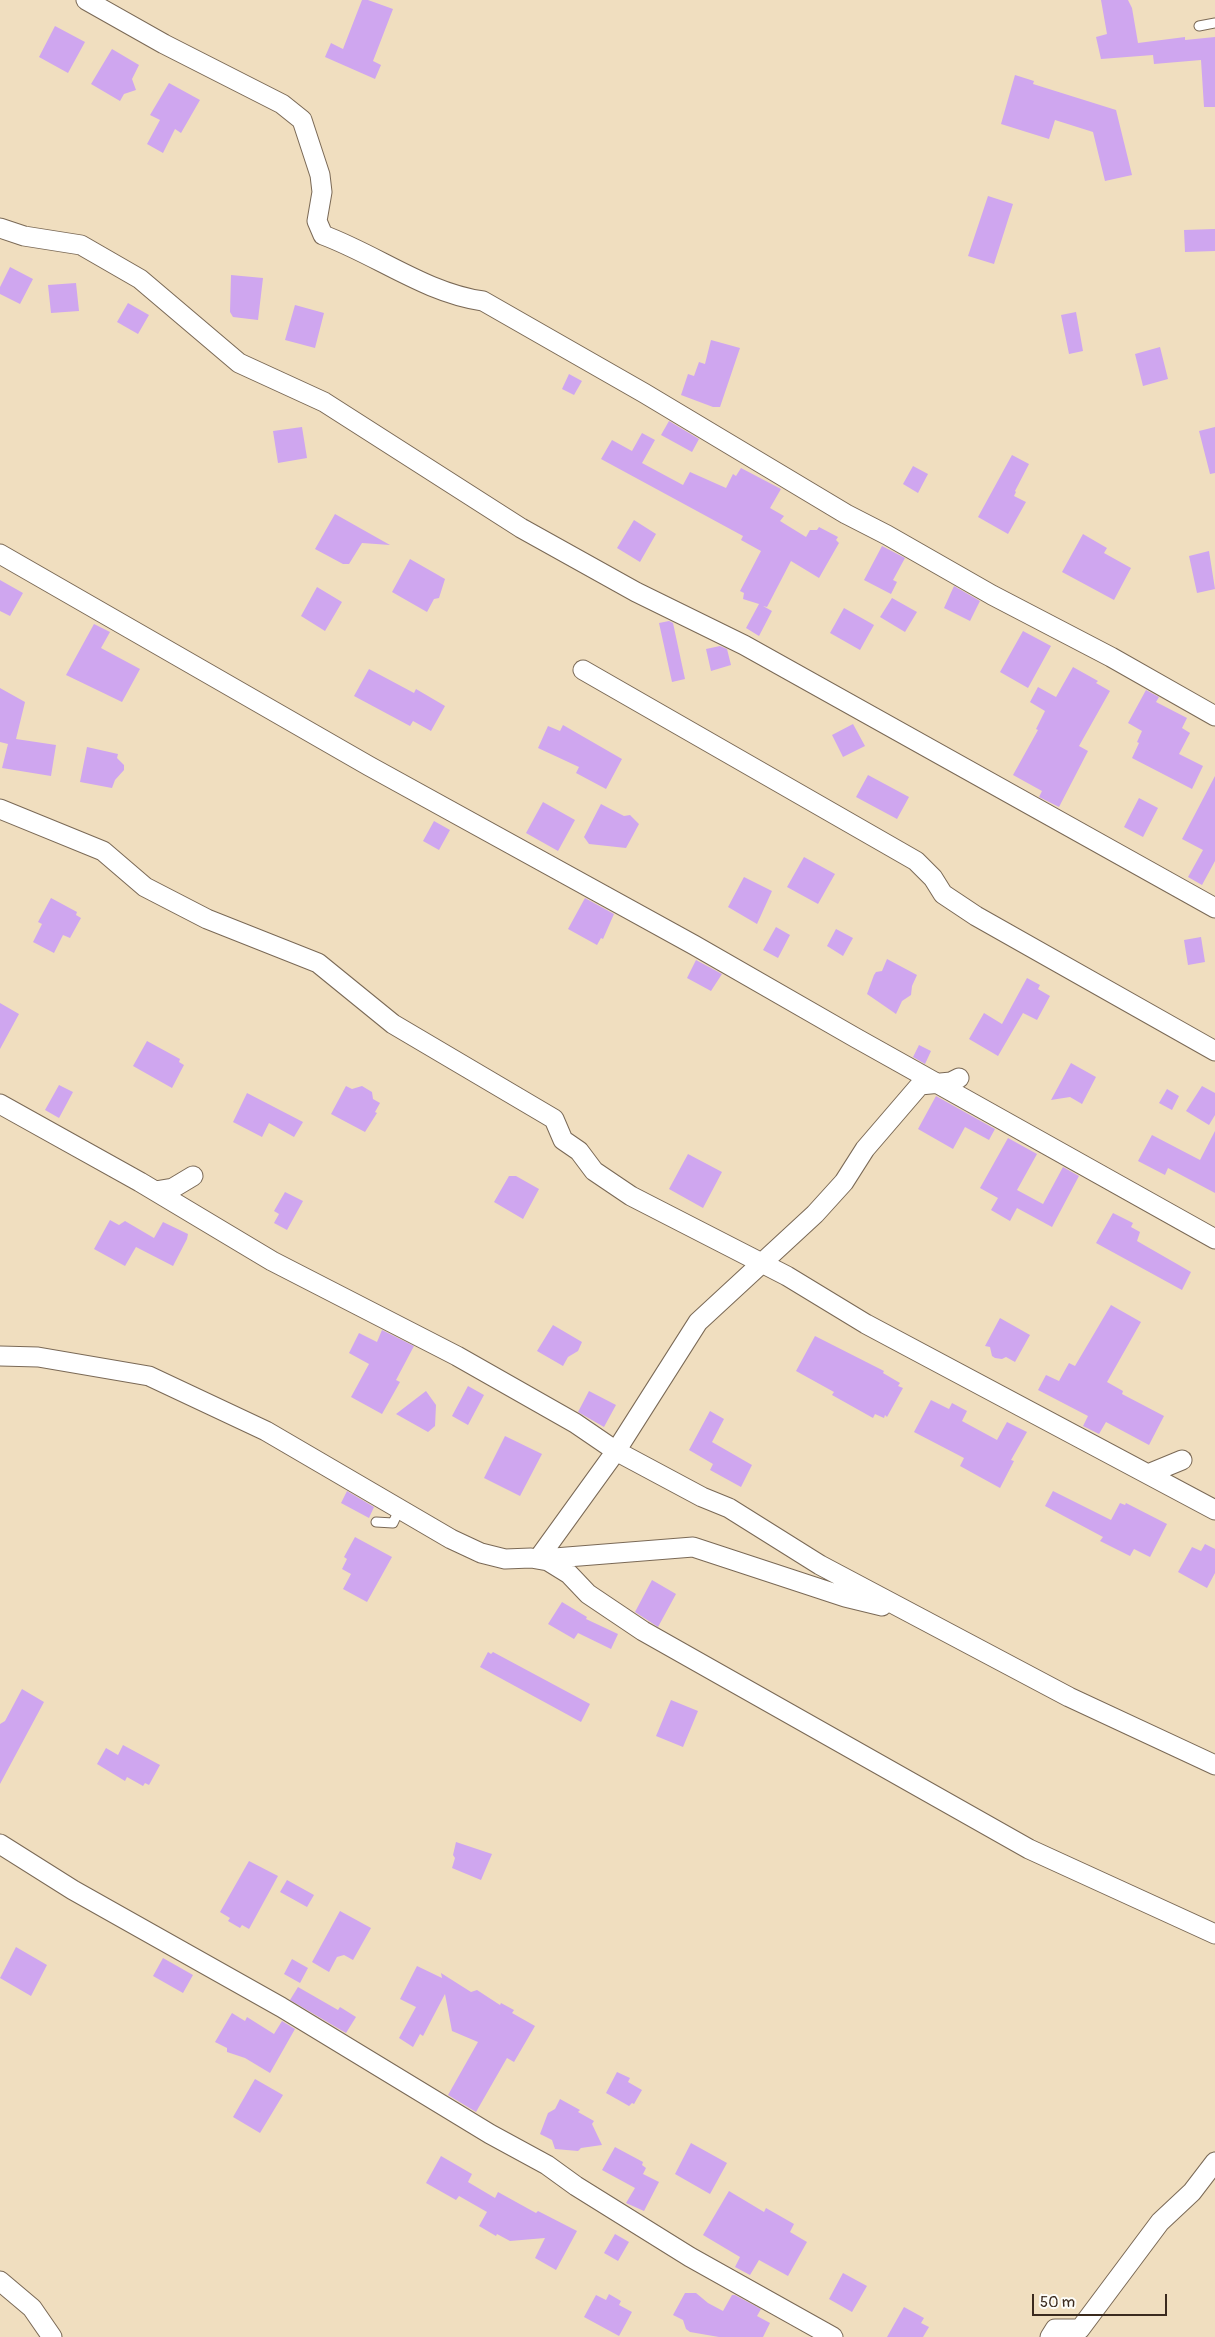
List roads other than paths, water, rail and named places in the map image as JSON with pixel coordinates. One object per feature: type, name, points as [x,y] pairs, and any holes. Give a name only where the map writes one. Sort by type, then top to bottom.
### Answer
[{"type":"street","points":[[86,0],[164,44],[282,104],[302,120],[320,175],[322,192],[317,221],[324,235],[433,287],[463,298],[483,302],[644,393],[846,514],[992,595],[1111,657],[1215,716]]},
{"type":"street","points":[[0,228],[24,236],[81,245],[140,279],[240,363],[324,402],[522,528],[636,592],[744,645],[1213,906]]},
{"type":"street","points":[[0,554],[369,766],[694,944],[1215,1239]]},
{"type":"street","points":[[583,670],[908,856],[933,878],[943,894],[976,916],[1215,1051]]},
{"type":"street","points":[[0,809],[103,851],[145,888],[207,919],[318,963],[393,1024],[554,1120],[563,1140],[579,1151],[594,1170],[631,1196],[760,1262],[866,1324],[1215,1510]]},
{"type":"street","points":[[538,1559],[616,1451],[698,1322],[760,1262],[815,1214],[844,1182],[865,1148],[920,1085],[935,1082],[951,1082],[959,1078]]},
{"type":"street","points":[[0,1104],[155,1191],[272,1261],[457,1356],[575,1423],[616,1451],[702,1497],[729,1508],[820,1565],[1069,1697],[1215,1765]]},
{"type":"street","points":[[155,1191],[173,1188],[193,1176]]},
{"type":"street","points":[[0,1356],[38,1357],[149,1376],[266,1431],[399,1510],[481,1553],[505,1559],[538,1559],[694,1547],[845,1597],[907,1612]]},
{"type":"street","points":[[1148,1474],[1182,1460]]},
{"type":"street","points":[[538,1559],[548,1561],[569,1574],[588,1594],[643,1631],[1029,1848],[1215,1934]]},
{"type":"street","points":[[0,1844],[73,1890],[281,2007],[490,2134],[547,2166],[690,2257],[833,2337]]},
{"type":"street","points":[[1050,2337],[1055,2330],[1080,2329],[1160,2222],[1192,2192],[1215,2162]]},
{"type":"street","points":[[0,2281],[32,2308],[52,2337]]},
{"type":"lane","points":[[1199,26],[1215,23]]},
{"type":"lane","points":[[376,1522],[393,1523],[399,1510]]}]
